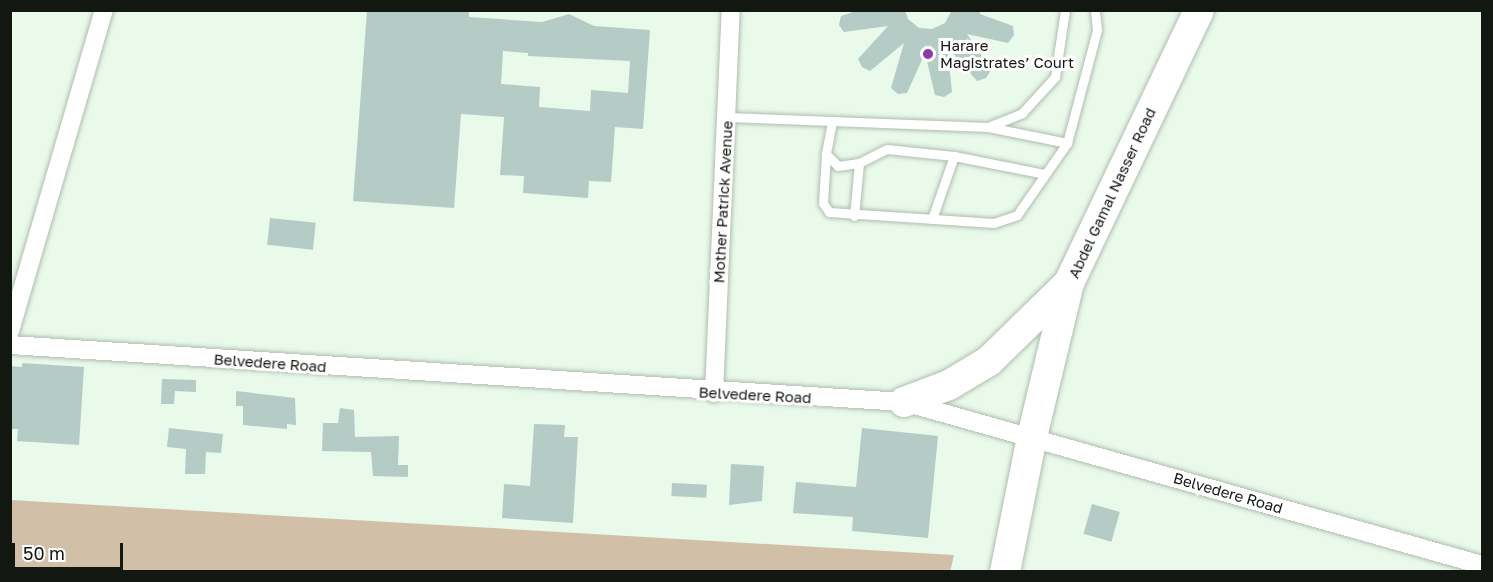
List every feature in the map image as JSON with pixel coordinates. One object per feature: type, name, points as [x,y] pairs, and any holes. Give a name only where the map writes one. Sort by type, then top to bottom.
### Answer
[{"type":"highway","name":"Abdel Gamal Nasser Road","points":[[1005,572],[1032,437],[1069,283],[1199,10]]},
{"type":"highway","points":[[904,402],[949,386],[989,361],[1069,283]]},
{"type":"highway","name":"Abdel Gamal Nasser Road","points":[[988,572],[1005,519],[1021,488]]},
{"type":"street","points":[[10,331],[104,10]]},
{"type":"street","name":"Mother Patrick Avenue","points":[[714,393],[732,10]]},
{"type":"street","name":"Belvedere Road","points":[[10,345],[714,393],[904,402],[1479,565]]},
{"type":"lane","points":[[988,127],[1022,113],[1055,77],[1065,10]]},
{"type":"lane","points":[[832,122],[826,154],[823,203],[829,212],[854,216],[994,223],[1017,215],[1067,143],[1097,30],[1095,10]]},
{"type":"lane","points":[[728,117],[988,127],[1067,143]]},
{"type":"lane","points":[[826,154],[837,166],[859,163],[887,149],[954,156],[1045,174]]},
{"type":"lane","points":[[932,219],[954,156]]},
{"type":"lane","points":[[854,216],[859,163]]},
{"type":"shaded area","points":[[11,500],[954,555],[950,572],[11,571]]},
{"type":"building","points":[[367,10],[469,10],[469,17],[542,22],[569,14],[594,26],[650,30],[643,129],[615,127],[611,182],[589,181],[588,198],[523,193],[524,176],[500,175],[504,117],[461,114],[454,208],[353,201]],"holes":[[[503,51],[528,53],[528,56],[630,61],[628,93],[591,90],[590,111],[539,107],[540,87],[501,84]]]},
{"type":"building","name":"Harare Magistrates’ Court","points":[[859,10],[905,10],[908,19],[919,28],[932,29],[945,23],[952,10],[980,10],[980,14],[1013,26],[1014,35],[1008,43],[967,34],[991,70],[986,78],[977,81],[947,46],[952,92],[944,97],[935,95],[925,53],[907,93],[898,94],[891,88],[904,43],[870,71],[862,67],[858,59],[888,26],[844,32],[839,25],[841,16]]},
{"type":"building","points":[[270,218],[316,223],[313,250],[267,245]]},
{"type":"building","points":[[22,363],[84,367],[79,445],[17,441],[18,429],[10,429],[10,366],[22,367]]},
{"type":"building","points":[[162,379],[196,380],[196,392],[175,391],[174,404],[161,404]]},
{"type":"building","points":[[236,391],[295,398],[296,425],[287,424],[287,429],[243,425],[243,406],[236,406]]},
{"type":"building","points":[[340,408],[354,410],[355,437],[399,436],[398,465],[408,465],[408,477],[373,476],[371,452],[322,451],[323,423],[338,423]]},
{"type":"building","points":[[534,424],[565,425],[564,437],[578,437],[573,523],[502,518],[504,484],[530,486]]},
{"type":"building","points":[[169,428],[223,434],[221,453],[206,452],[205,474],[185,474],[186,449],[167,447]]},
{"type":"building","points":[[862,428],[938,436],[928,538],[852,531],[853,517],[793,513],[796,482],[856,487]]},
{"type":"building","points":[[731,464],[764,466],[762,501],[729,505]]},
{"type":"building","points":[[672,483],[707,485],[706,498],[671,496]]},
{"type":"building","points":[[1092,504],[1120,512],[1111,542],[1083,534]]},
{"type":"place","name":"Harare Magistrates’ Court","points":[[928,54]]}]
